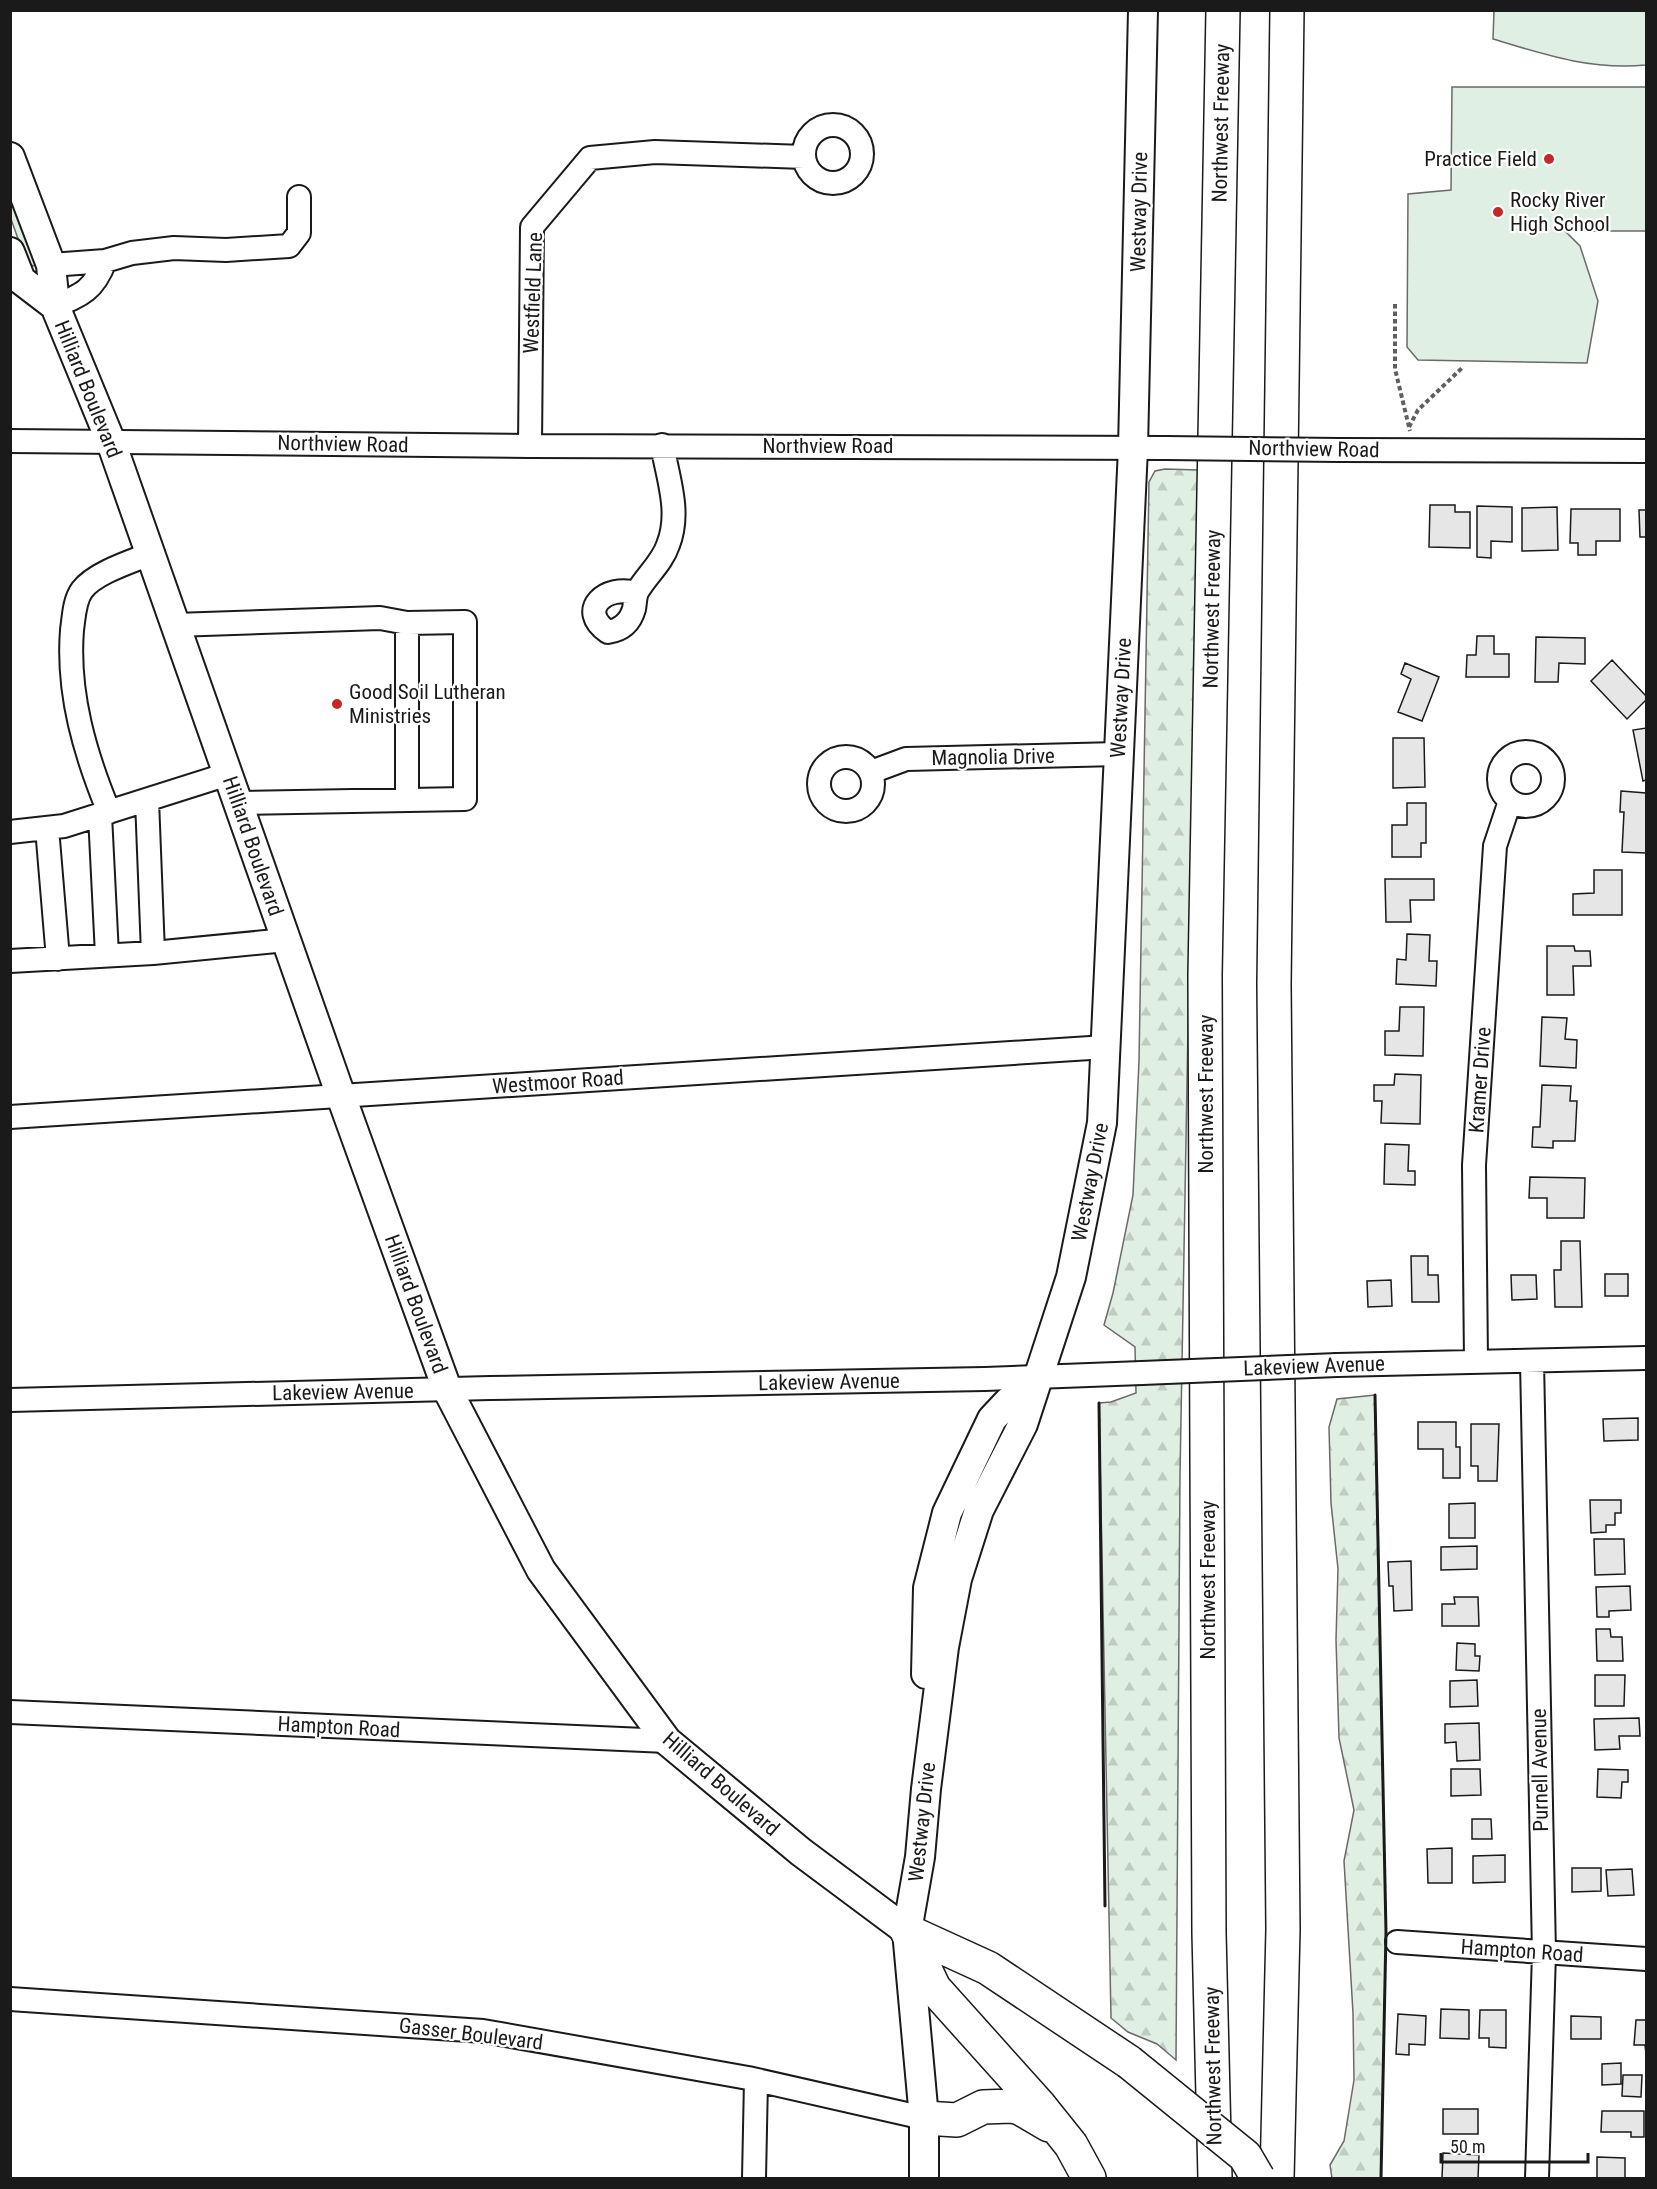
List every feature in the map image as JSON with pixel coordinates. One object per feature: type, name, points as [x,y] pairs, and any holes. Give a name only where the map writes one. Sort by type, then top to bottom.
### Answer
[{"type":"highway","name":"Northwest Freeway","points":[[1215,2178],[1209,1933],[1205,975],[1223,10]]},
{"type":"highway","points":[[1277,2178],[1283,1917],[1275,984],[1287,10]]},
{"type":"highway","points":[[908,1931],[987,1968],[1129,2062],[1245,2156],[1258,2178]]},
{"type":"highway","points":[[908,1931],[934,1988],[1040,2106],[1066,2139],[1089,2178]]},
{"type":"highway","points":[[924,2118],[957,2120],[983,2107],[1012,2106],[1047,2122],[1066,2139]]},
{"type":"main road","name":"Westway Drive","points":[[908,1931],[920,1857],[934,1713],[957,1579],[979,1510],[1023,1424],[1040,1378],[1071,1277],[1102,1123],[1133,448],[1143,10]]},
{"type":"main road","name":"Hilliard Boulevard","points":[[10,157],[51,265],[55,306],[111,442],[341,1096],[447,1389],[541,1570],[667,1741],[801,1852],[908,1931]]},
{"type":"main road","name":"Hilliard Boulevard","points":[[10,252],[21,280],[55,306]]},
{"type":"main road","points":[[908,1931],[924,2118],[924,2178]]},
{"type":"street","name":"Westfield Lane","points":[[530,446],[532,227],[590,158],[655,152],[804,157]]},
{"type":"street","points":[[51,265],[105,261],[132,253],[174,248],[237,249],[289,246],[299,233],[299,197]]},
{"type":"street","points":[[55,306],[82,295],[92,286],[105,261]]},
{"type":"street","name":"Northview Road","points":[[10,441],[530,446],[1647,451]]},
{"type":"street","points":[[636,593],[653,572],[669,545],[674,501],[662,445]]},
{"type":"street","points":[[107,956],[104,813],[72,692],[71,646],[74,610],[82,591],[97,577],[150,554]]},
{"type":"street","points":[[175,625],[380,618],[407,623],[465,622],[465,799],[237,802]]},
{"type":"street","points":[[407,623],[407,800]]},
{"type":"street","name":"Magnolia Drive","points":[[871,772],[906,759],[1118,754]]},
{"type":"street","points":[[10,832],[64,826],[228,774]]},
{"type":"street","points":[[147,800],[153,953]]},
{"type":"street","name":"Kramer Drive","points":[[1476,1362],[1474,1165],[1496,846],[1509,801]]},
{"type":"street","points":[[47,828],[58,959]]},
{"type":"street","points":[[10,961],[153,953],[286,940]]},
{"type":"street","name":"Westmoor Road","points":[[10,1117],[1106,1047]]},
{"type":"street","name":"Lakeview Avenue","points":[[10,1400],[1040,1378],[1337,1365],[1647,1358]]},
{"type":"street","name":"Purnell Avenue","points":[[1532,1361],[1544,1953],[1537,2178]]},
{"type":"street","name":"Hampton Road","points":[[10,1712],[667,1741]]},
{"type":"street","name":"Hampton Road","points":[[1397,1942],[1647,1959]]},
{"type":"street","name":"Gasser Boulevard","points":[[10,1999],[483,2031],[756,2080],[924,2118]]},
{"type":"street","points":[[754,2178],[756,2080]]},
{"type":"path","points":[[1395,304],[1395,369],[1410,435]]},
{"type":"path","points":[[1409,427],[1418,410],[1462,368]]},
{"type":"green space","points":[[1494,11],[1646,11],[1646,65],[1606,65],[1568,60],[1493,39]]},
{"type":"green space","points":[[1452,87],[1646,87],[1646,231],[1565,231],[1580,246],[1598,301],[1587,363],[1418,360],[1407,347],[1408,194],[1451,190]]},
{"type":"green space","points":[[10,190],[36,263],[34,266],[27,264],[11,219]]},
{"type":"green space","points":[[1198,470],[1180,1475],[1176,2060],[1157,2044],[1128,2032],[1111,2018],[1099,1403],[1111,1402],[1136,1393],[1135,1347],[1104,1325],[1113,1293],[1133,1195],[1139,1061],[1149,482],[1155,471]]},
{"type":"green space","points":[[1375,1395],[1386,1932],[1381,2178],[1332,2178],[1330,2165],[1344,2141],[1354,2080],[1353,2013],[1344,1861],[1354,1810],[1339,1738],[1336,1640],[1338,1569],[1331,1503],[1329,1427],[1337,1399]]},
{"type":"building","points":[[1430,505],[1455,505],[1455,512],[1470,512],[1470,548],[1429,547]]},
{"type":"building","points":[[1477,506],[1512,507],[1512,542],[1491,541],[1491,558],[1477,557]]},
{"type":"building","points":[[1557,507],[1558,550],[1522,551],[1522,508]]},
{"type":"building","points":[[1571,509],[1620,509],[1620,541],[1596,541],[1596,555],[1578,555],[1578,543],[1570,543]]},
{"type":"building","points":[[1639,510],[1646,510],[1646,537],[1640,537]]},
{"type":"building","points":[[1477,636],[1494,636],[1494,654],[1509,654],[1509,677],[1466,677],[1467,655],[1476,655]]},
{"type":"building","points":[[1536,637],[1585,638],[1585,664],[1559,663],[1558,682],[1535,682]]},
{"type":"building","points":[[1612,660],[1646,696],[1646,700],[1627,719],[1591,681]]},
{"type":"building","points":[[1405,663],[1439,677],[1422,721],[1398,712],[1411,679],[1401,674]]},
{"type":"building","points":[[1646,728],[1646,780],[1643,781],[1633,730]]},
{"type":"building","points":[[1393,738],[1424,738],[1425,787],[1393,788]]},
{"type":"building","points":[[1621,791],[1646,793],[1646,853],[1622,852],[1624,812],[1620,812]]},
{"type":"building","points":[[1407,803],[1426,803],[1426,843],[1421,843],[1421,857],[1392,857],[1392,825],[1407,825]]},
{"type":"building","points":[[1594,870],[1622,870],[1622,915],[1573,915],[1573,894],[1594,893]]},
{"type":"building","points":[[1385,879],[1434,879],[1434,900],[1410,900],[1411,922],[1386,922]]},
{"type":"building","points":[[1407,934],[1430,935],[1429,961],[1437,961],[1436,986],[1396,984],[1397,959],[1406,960]]},
{"type":"building","points":[[1547,946],[1574,946],[1575,951],[1590,951],[1591,966],[1573,966],[1574,995],[1547,995]]},
{"type":"building","points":[[1400,1007],[1424,1007],[1423,1056],[1385,1055],[1385,1031],[1399,1031]]},
{"type":"building","points":[[1542,1017],[1567,1018],[1565,1039],[1577,1040],[1576,1068],[1540,1066]]},
{"type":"building","points":[[1395,1074],[1421,1075],[1420,1124],[1381,1123],[1382,1101],[1374,1101],[1374,1085],[1394,1085]]},
{"type":"building","points":[[1542,1085],[1571,1086],[1570,1101],[1577,1101],[1575,1141],[1553,1141],[1553,1148],[1532,1147],[1533,1127],[1540,1127]]},
{"type":"building","points":[[1385,1144],[1409,1145],[1408,1171],[1415,1171],[1415,1185],[1384,1184]]},
{"type":"building","points":[[1530,1177],[1585,1178],[1584,1218],[1547,1218],[1547,1198],[1529,1198]]},
{"type":"building","points":[[1561,1241],[1580,1241],[1582,1307],[1555,1307],[1554,1270],[1561,1270]]},
{"type":"building","points":[[1411,1256],[1428,1256],[1428,1275],[1438,1275],[1439,1302],[1412,1302]]},
{"type":"building","points":[[1605,1274],[1628,1274],[1628,1296],[1605,1296]]},
{"type":"building","points":[[1511,1275],[1536,1275],[1537,1299],[1512,1300]]},
{"type":"building","points":[[1391,1280],[1392,1306],[1368,1307],[1367,1281]]},
{"type":"building","points":[[1638,1418],[1638,1440],[1604,1441],[1603,1419]]},
{"type":"building","points":[[1418,1422],[1456,1422],[1456,1447],[1460,1447],[1460,1478],[1443,1478],[1443,1449],[1418,1449]]},
{"type":"building","points":[[1471,1424],[1499,1424],[1497,1481],[1478,1481],[1478,1466],[1471,1466]]},
{"type":"building","points":[[1590,1500],[1621,1500],[1621,1513],[1615,1513],[1615,1525],[1606,1525],[1606,1532],[1591,1533]]},
{"type":"building","points":[[1475,1503],[1475,1538],[1449,1538],[1449,1504]]},
{"type":"building","points":[[1594,1539],[1624,1539],[1625,1574],[1595,1575]]},
{"type":"building","points":[[1477,1546],[1477,1569],[1441,1570],[1441,1547]]},
{"type":"building","points":[[1411,1561],[1412,1610],[1394,1611],[1393,1586],[1389,1586],[1388,1562]]},
{"type":"building","points":[[1630,1586],[1631,1610],[1609,1611],[1609,1617],[1597,1617],[1596,1587]]},
{"type":"building","points":[[1454,1597],[1478,1597],[1479,1626],[1442,1626],[1442,1604],[1455,1604]]},
{"type":"building","points":[[1596,1629],[1610,1629],[1611,1637],[1622,1637],[1623,1661],[1597,1661]]},
{"type":"building","points":[[1457,1643],[1475,1644],[1475,1656],[1480,1656],[1479,1671],[1456,1670]]},
{"type":"building","points":[[1595,1675],[1625,1675],[1624,1706],[1595,1706]]},
{"type":"building","points":[[1477,1680],[1478,1706],[1450,1707],[1450,1681]]},
{"type":"building","points":[[1639,1718],[1640,1736],[1619,1736],[1620,1749],[1595,1750],[1594,1719]]},
{"type":"building","points":[[1479,1723],[1480,1760],[1457,1761],[1456,1742],[1445,1743],[1445,1724]]},
{"type":"building","points":[[1451,1769],[1480,1769],[1481,1795],[1451,1796]]},
{"type":"building","points":[[1598,1769],[1628,1770],[1628,1782],[1622,1782],[1621,1798],[1597,1797]]},
{"type":"building","points":[[1472,1819],[1491,1819],[1492,1839],[1472,1839]]},
{"type":"building","points":[[1452,1848],[1452,1883],[1428,1883],[1427,1849]]},
{"type":"building","points":[[1505,1855],[1505,1882],[1473,1883],[1473,1856]]},
{"type":"building","points":[[1572,1868],[1601,1868],[1601,1891],[1572,1892]]},
{"type":"building","points":[[1632,1869],[1634,1895],[1608,1896],[1606,1870]]},
{"type":"building","points":[[1441,2009],[1469,2010],[1469,2039],[1440,2038]]},
{"type":"building","points":[[1480,2010],[1506,2010],[1506,2048],[1489,2047],[1489,2038],[1479,2038]]},
{"type":"building","points":[[1398,2014],[1426,2016],[1425,2045],[1409,2044],[1409,2055],[1396,2054]]},
{"type":"building","points":[[1571,2016],[1601,2017],[1601,2039],[1571,2039]]},
{"type":"building","points":[[1636,2020],[1646,2020],[1646,2054],[1645,2045],[1634,2045]]},
{"type":"building","points":[[1621,2063],[1621,2084],[1602,2085],[1602,2064]]},
{"type":"building","points":[[1623,2075],[1642,2075],[1641,2097],[1622,2096]]},
{"type":"building","points":[[1443,2109],[1478,2109],[1478,2134],[1443,2134]]},
{"type":"building","points":[[1602,2111],[1644,2111],[1644,2137],[1631,2137],[1631,2132],[1601,2132]]},
{"type":"building","points":[[1443,2153],[1479,2155],[1478,2178],[1442,2178]]},
{"type":"building","points":[[1597,2157],[1625,2158],[1625,2178],[1597,2178]]},
{"type":"wall","points":[[1375,1395],[1386,1932],[1381,2178]]},
{"type":"wall","points":[[1099,1403],[1105,1906]]},
{"type":"place","name":"Practice Field","points":[[1549,159]]},
{"type":"place","name":"Rocky River High School","points":[[1498,212]]},
{"type":"place","name":"Good Soil Lutheran Ministries","points":[[337,704]]}]
